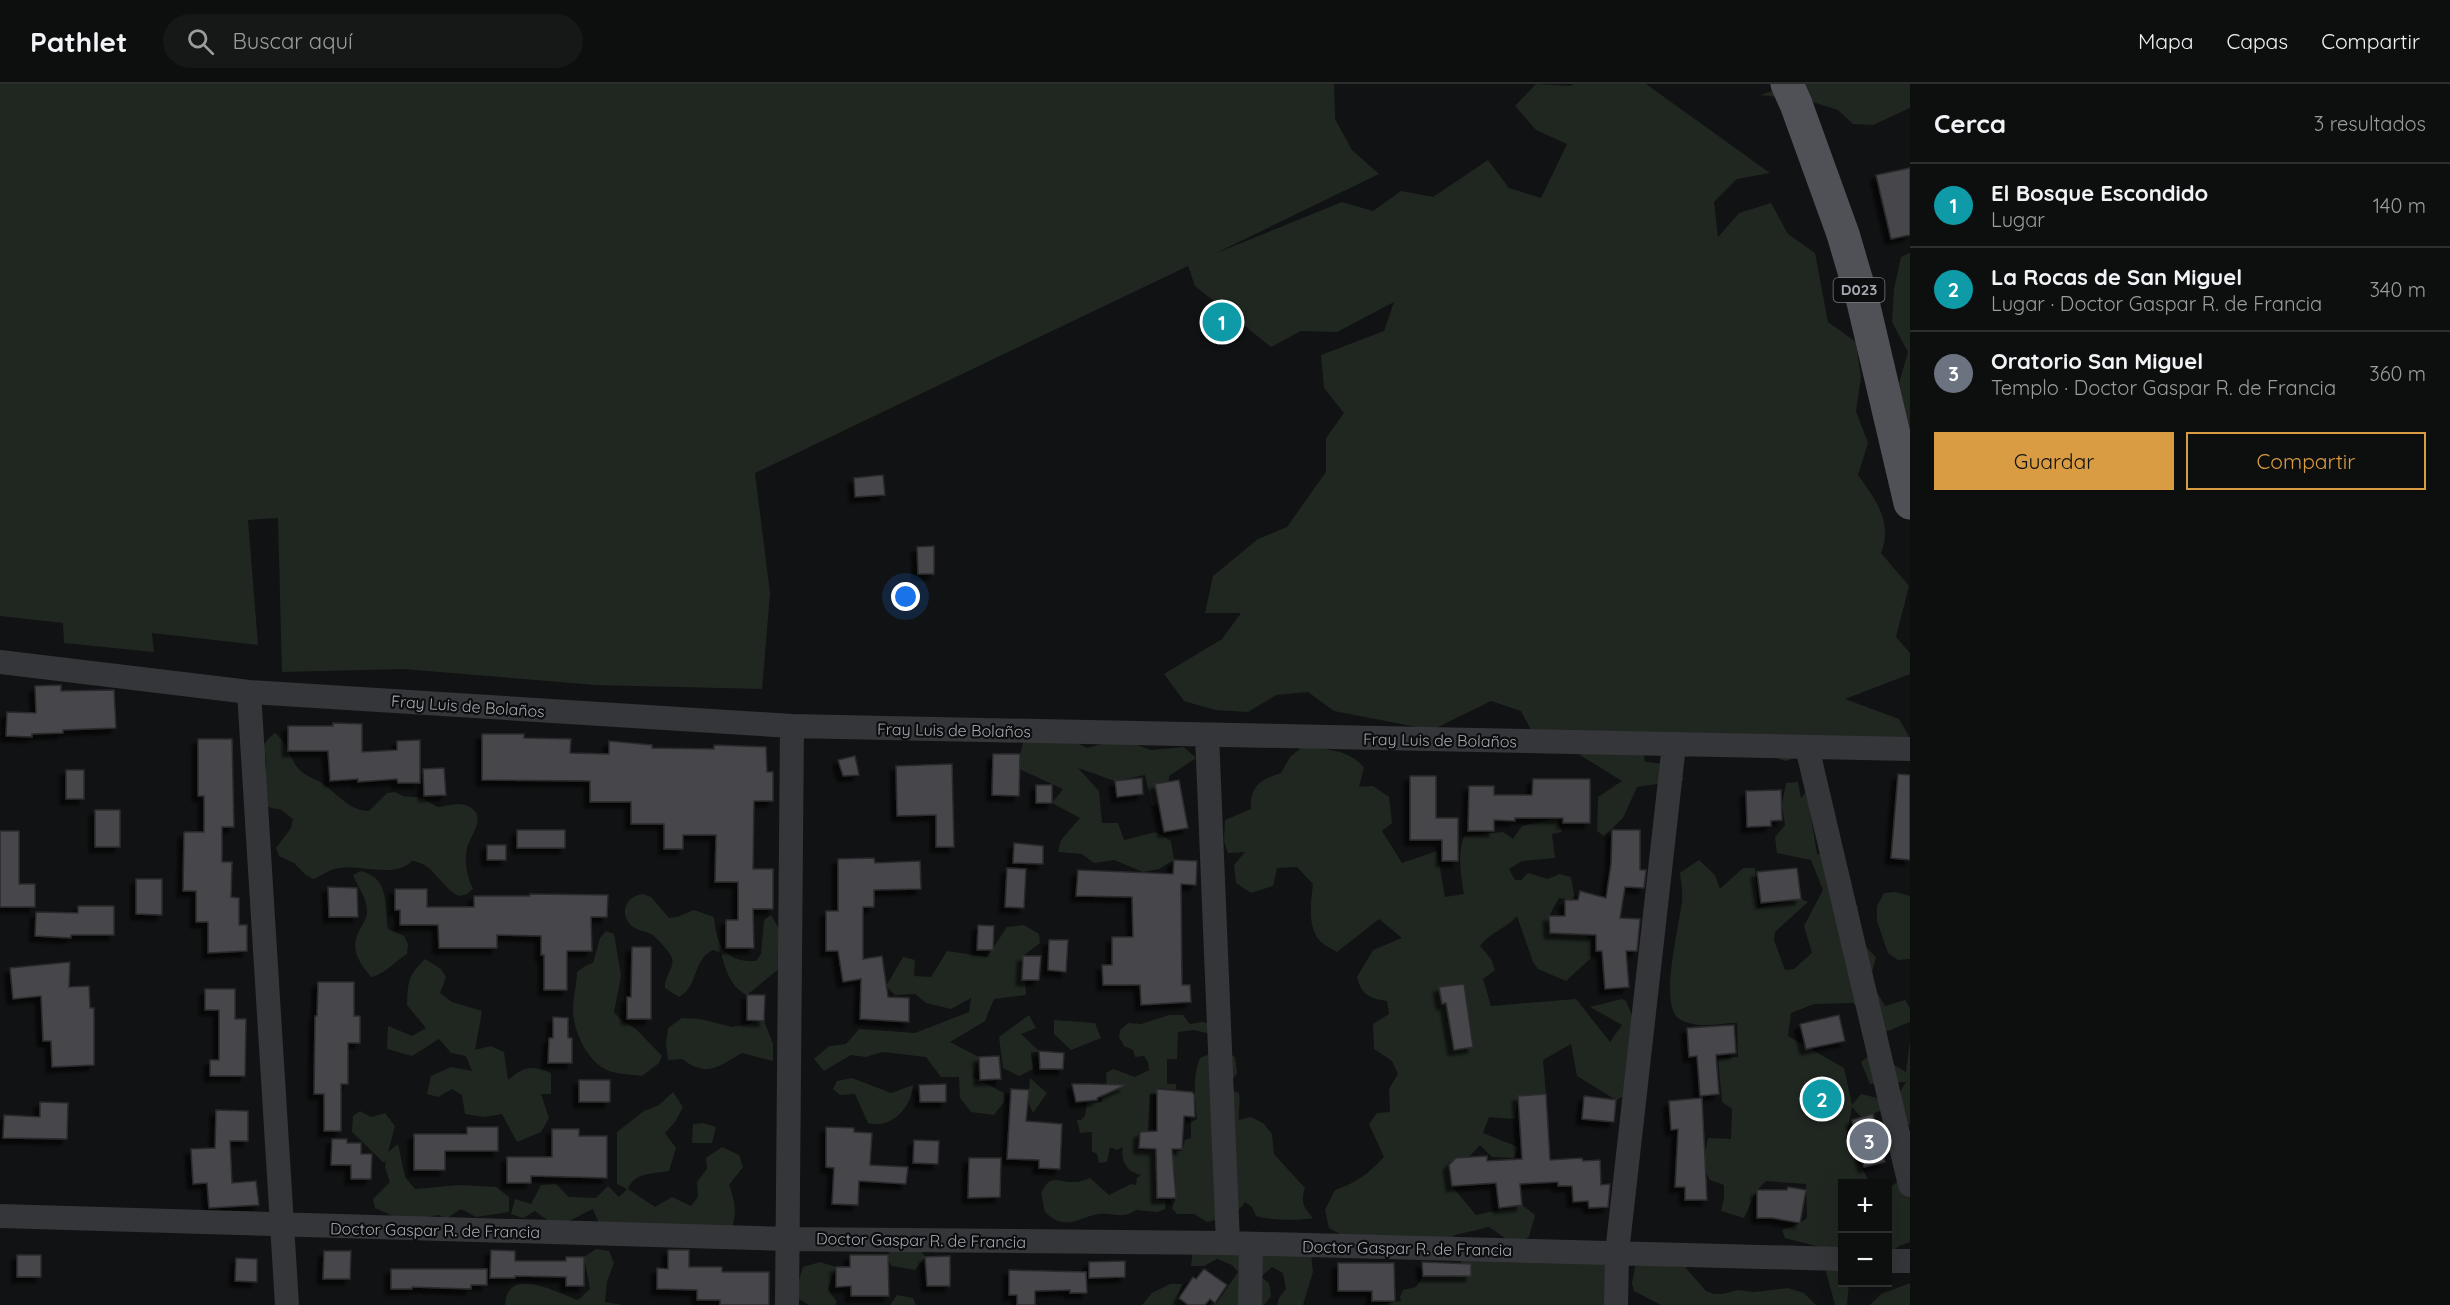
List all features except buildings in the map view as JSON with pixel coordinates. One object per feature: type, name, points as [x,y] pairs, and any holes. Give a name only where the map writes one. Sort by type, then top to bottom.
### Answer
[{"type":"main road","name":"D023","points":[[1787,84],[1843,234],[1863,302],[1910,503]]},
{"type":"street","name":"Fray Luis de Bolaños","points":[[0,663],[249,692],[792,726],[1910,749]]},
{"type":"street","points":[[249,692],[287,1305]]},
{"type":"street","points":[[787,1305],[792,726]]},
{"type":"street","points":[[1208,735],[1239,1244],[1250,1305]]},
{"type":"street","points":[[1616,1305],[1617,1253],[1674,745]]},
{"type":"street","points":[[1807,747],[1910,1185]]},
{"type":"street","name":"Doctor Gaspar R. de Francia","points":[[0,1216],[787,1239],[1239,1244],[1838,1260]]},
{"type":"street","points":[[1892,1261],[1910,1262]]},
{"type":"shaded area","points":[[0,84],[1334,84],[1335,119],[1352,150],[1379,174],[1214,254],[1342,202],[1373,211],[1401,191],[1433,197],[1488,160],[1509,188],[1541,198],[1567,144],[1536,130],[1515,106],[1536,84],[1570,86],[1574,84],[1646,84],[1770,173],[1737,179],[1714,202],[1718,237],[1739,213],[1771,203],[1788,234],[1815,253],[1828,322],[1856,342],[1861,377],[1856,411],[1868,443],[1858,475],[1871,493],[1884,521],[1884,542],[1881,553],[1909,586],[1896,637],[1910,653],[1910,674],[1845,699],[1899,719],[1910,738],[1830,748],[1785,761],[1747,746],[1642,745],[1645,762],[1676,765],[1684,780],[1637,787],[1623,818],[1604,836],[1597,831],[1598,797],[1622,781],[1567,747],[1537,741],[1521,711],[1491,701],[1432,730],[1334,711],[1308,692],[1276,695],[1248,712],[1215,710],[1184,701],[1164,674],[1222,639],[1241,613],[1205,613],[1213,576],[1258,539],[1287,527],[1326,472],[1326,438],[1344,413],[1324,388],[1321,355],[1384,331],[1394,302],[1337,332],[1301,331],[1271,347],[1195,286],[1188,266],[755,473],[770,593],[762,689],[596,685],[403,669],[282,672],[278,518],[248,520],[258,645],[152,633],[154,652],[64,643],[63,623],[0,616]]},
{"type":"shaded area","points":[[1794,84],[1910,84],[1910,108],[1873,125],[1853,124],[1838,110],[1806,100],[1760,95]]},
{"type":"shaded area","points":[[1910,253],[1910,435],[1899,383],[1908,352],[1892,322],[1894,289],[1901,257]]},
{"type":"shaded area","points":[[275,733],[287,747],[295,764],[302,772],[357,808],[369,811],[387,793],[395,792],[403,796],[423,798],[437,807],[462,804],[472,809],[478,819],[467,848],[466,858],[473,889],[459,896],[426,866],[412,861],[396,869],[387,870],[348,867],[335,869],[313,879],[294,863],[279,856],[276,848],[291,828],[293,819],[280,809],[268,806],[258,790],[266,767],[263,747]]},
{"type":"shaded area","points":[[1057,733],[1087,748],[1120,739],[1151,750],[1184,747],[1196,758],[1169,776],[1168,800],[1152,806],[1145,775],[1115,781],[1078,768],[1099,791],[1102,823],[1118,823],[1124,840],[1156,832],[1171,841],[1174,860],[1159,869],[1143,872],[1114,860],[1094,863],[1082,854],[1058,852],[1061,840],[1080,818],[1052,803],[1063,789],[1019,769],[1023,742]]},
{"type":"shaded area","points":[[1302,747],[1336,751],[1352,757],[1364,768],[1359,787],[1373,786],[1389,797],[1392,823],[1382,831],[1402,863],[1437,851],[1445,897],[1464,894],[1460,858],[1464,836],[1503,832],[1513,839],[1522,826],[1557,818],[1562,832],[1552,834],[1555,858],[1522,861],[1509,869],[1515,880],[1521,880],[1528,873],[1548,879],[1559,874],[1571,877],[1575,900],[1559,898],[1550,915],[1548,929],[1550,933],[1584,935],[1591,940],[1591,958],[1566,981],[1538,969],[1533,962],[1517,916],[1488,937],[1480,946],[1491,959],[1495,970],[1483,979],[1491,1006],[1576,999],[1610,1042],[1622,1025],[1590,1007],[1622,999],[1626,1001],[1646,1050],[1647,1085],[1616,1100],[1577,1076],[1571,1044],[1543,1060],[1546,1094],[1518,1096],[1515,1119],[1489,1117],[1483,1133],[1518,1147],[1514,1158],[1492,1157],[1480,1145],[1469,1157],[1456,1158],[1449,1165],[1452,1186],[1476,1215],[1522,1205],[1535,1215],[1529,1237],[1515,1245],[1489,1227],[1455,1235],[1438,1247],[1359,1244],[1329,1228],[1325,1210],[1335,1190],[1362,1177],[1384,1157],[1369,1124],[1377,1113],[1390,1112],[1389,1089],[1398,1074],[1392,1061],[1374,1049],[1373,1024],[1389,1014],[1387,1001],[1367,995],[1361,988],[1357,977],[1373,950],[1402,938],[1379,919],[1337,952],[1324,944],[1313,929],[1311,906],[1313,884],[1297,867],[1277,868],[1273,886],[1251,893],[1236,883],[1234,865],[1245,852],[1228,853],[1224,841],[1225,820],[1251,809],[1252,794],[1258,785],[1281,773],[1290,757]]},
{"type":"shaded area","points":[[1798,782],[1801,798],[1807,791],[1817,854],[1835,856],[1838,883],[1858,907],[1848,929],[1876,957],[1870,980],[1885,1006],[1905,1000],[1910,1008],[1910,1022],[1880,1034],[1853,1003],[1814,1004],[1791,1013],[1788,1036],[1844,1068],[1852,1105],[1861,1094],[1894,1102],[1906,1082],[1870,1084],[1861,1062],[1873,1052],[1906,1072],[1910,1041],[1910,1125],[1901,1121],[1893,1106],[1862,1118],[1852,1107],[1846,1138],[1868,1179],[1838,1179],[1838,1287],[1849,1287],[1847,1305],[1835,1305],[1821,1253],[1816,1246],[1785,1238],[1782,1230],[1807,1218],[1806,1184],[1766,1181],[1757,1190],[1744,1218],[1721,1211],[1724,1185],[1710,1180],[1702,1165],[1708,1138],[1731,1139],[1732,1109],[1722,1102],[1718,1059],[1738,1057],[1737,1023],[1699,1025],[1685,1022],[1678,1018],[1673,1010],[1670,996],[1672,962],[1682,901],[1680,873],[1699,860],[1715,875],[1720,889],[1743,868],[1755,868],[1758,908],[1801,899],[1808,902],[1775,932],[1774,940],[1785,970],[1794,969],[1812,953],[1804,926],[1823,890],[1811,860],[1777,853],[1775,837],[1785,825],[1782,805],[1786,783]]},
{"type":"shaded area","points":[[361,871],[377,880],[381,886],[384,893],[388,929],[404,936],[408,944],[407,954],[385,971],[371,977],[357,956],[355,944],[367,914],[364,898],[353,875]]},
{"type":"shaded area","points":[[1896,892],[1910,896],[1910,959],[1898,960],[1888,953],[1877,921],[1877,906],[1884,893]]},
{"type":"shaded area","points":[[643,894],[651,897],[669,918],[694,910],[714,917],[717,936],[724,950],[737,959],[745,961],[756,961],[761,954],[764,920],[771,915],[781,932],[780,968],[747,995],[733,983],[721,953],[713,950],[706,954],[690,986],[679,997],[665,988],[673,961],[669,953],[654,936],[633,927],[626,917],[628,902]]},
{"type":"shaded area","points":[[1024,925],[1039,934],[1040,943],[1023,956],[1026,995],[994,999],[985,1021],[950,1042],[979,1057],[973,1077],[1004,1093],[1004,1102],[994,1115],[971,1112],[960,1098],[959,1077],[941,1077],[926,1057],[882,1052],[866,1057],[851,1055],[824,1071],[814,1059],[829,1046],[846,1044],[859,1029],[915,1033],[969,1012],[971,998],[951,1009],[926,1003],[915,994],[895,995],[886,986],[903,957],[915,960],[914,976],[931,977],[947,951],[987,957],[1007,927]]},
{"type":"shaded area","points":[[606,931],[614,934],[621,976],[614,1012],[620,1019],[636,1029],[662,1056],[659,1063],[642,1076],[614,1072],[598,1064],[582,1043],[575,1026],[573,1009],[577,972],[593,963],[600,938]]},
{"type":"shaded area","points":[[425,959],[441,969],[446,977],[440,993],[452,1002],[482,1011],[475,1050],[491,1046],[504,1052],[508,1080],[528,1068],[551,1073],[551,1094],[541,1094],[549,1118],[541,1132],[517,1142],[502,1114],[485,1117],[465,1114],[462,1095],[452,1089],[438,1097],[427,1094],[431,1076],[451,1067],[472,1071],[466,1056],[451,1053],[439,1039],[412,1056],[387,1049],[388,1026],[412,1036],[426,1028],[407,1005],[410,979]]},
{"type":"shaded area","points":[[1029,1015],[1036,1028],[1021,1034],[1039,1051],[1031,1053],[1033,1069],[1019,1076],[1003,1068],[999,1037]]},
{"type":"shaded area","points":[[1169,1015],[1183,1015],[1190,1024],[1201,1022],[1217,1024],[1214,1035],[1194,1030],[1178,1032],[1177,1059],[1167,1059],[1167,1084],[1176,1084],[1176,1090],[1158,1088],[1157,1094],[1150,1094],[1148,1131],[1139,1131],[1138,1150],[1182,1151],[1185,1140],[1191,1138],[1191,1122],[1197,1119],[1195,1081],[1200,1058],[1226,1053],[1235,1057],[1237,1073],[1231,1081],[1234,1091],[1239,1093],[1239,1120],[1251,1117],[1263,1123],[1272,1134],[1274,1154],[1305,1188],[1304,1204],[1313,1218],[1292,1220],[1256,1216],[1252,1207],[1245,1202],[1233,1214],[1207,1222],[1194,1214],[1177,1214],[1172,1208],[1176,1198],[1175,1171],[1155,1170],[1157,1200],[1166,1200],[1165,1209],[1157,1212],[1136,1210],[1126,1215],[1099,1214],[1071,1222],[1059,1221],[1045,1212],[1041,1193],[1048,1183],[1055,1180],[1077,1182],[1090,1178],[1109,1195],[1131,1184],[1136,1185],[1137,1178],[1141,1175],[1128,1169],[1123,1157],[1123,1147],[1117,1150],[1110,1147],[1107,1162],[1099,1163],[1097,1154],[1092,1151],[1092,1132],[1080,1133],[1077,1120],[1085,1116],[1087,1102],[1102,1102],[1107,1088],[1106,1073],[1113,1069],[1135,1077],[1149,1070],[1144,1056],[1135,1057],[1133,1050],[1124,1046],[1119,1037],[1120,1030],[1128,1023],[1141,1024]]},
{"type":"shaded area","points":[[682,1018],[700,1019],[732,1027],[764,1021],[773,1044],[773,1061],[742,1053],[719,1066],[706,1069],[691,1065],[682,1059],[668,1060],[666,1043],[668,1028]]},
{"type":"shaded area","points":[[1054,1020],[1095,1023],[1101,1038],[1071,1050],[1054,1034]]},
{"type":"shaded area","points":[[852,1078],[891,1093],[913,1085],[912,1093],[904,1109],[892,1120],[885,1123],[868,1123],[855,1094],[840,1095],[833,1089],[837,1081]]},
{"type":"shaded area","points":[[1030,1078],[1047,1093],[1033,1113],[1028,1102]]},
{"type":"shaded area","points":[[673,1092],[683,1107],[675,1122],[665,1133],[676,1148],[669,1171],[639,1177],[631,1183],[628,1189],[655,1207],[672,1197],[691,1206],[698,1197],[697,1182],[707,1169],[706,1158],[722,1147],[739,1155],[743,1167],[729,1185],[735,1213],[727,1241],[600,1226],[593,1209],[564,1223],[552,1222],[535,1211],[523,1218],[511,1214],[515,1199],[531,1204],[541,1185],[556,1184],[569,1197],[596,1198],[608,1186],[619,1197],[627,1189],[617,1184],[617,1132],[644,1111],[659,1105]]},
{"type":"shaded area","points":[[360,1111],[371,1117],[385,1113],[395,1126],[388,1152],[398,1144],[405,1177],[415,1189],[459,1185],[496,1187],[509,1197],[509,1212],[476,1217],[461,1209],[447,1218],[438,1215],[406,1222],[375,1208],[373,1199],[390,1182],[385,1167],[386,1159],[384,1163],[352,1132],[353,1116]]},
{"type":"shaded area","points":[[703,1123],[716,1127],[712,1143],[692,1143],[693,1124]]},
{"type":"shaded area","points":[[1901,1179],[1910,1186],[1910,1242],[1892,1252],[1892,1233],[1892,1186]]},
{"type":"shaded area","points":[[916,1243],[925,1257],[915,1270],[892,1266],[887,1259],[891,1245]]},
{"type":"shaded area","points":[[1310,1244],[1313,1272],[1303,1305],[1277,1305],[1286,1289],[1283,1273],[1272,1267],[1261,1277],[1269,1283],[1271,1296],[1264,1305],[1208,1305],[1211,1301],[1216,1304],[1238,1272],[1232,1265],[1217,1259],[1204,1266],[1191,1266],[1193,1249]]},
{"type":"shaded area","points":[[596,1249],[609,1251],[614,1263],[607,1282],[605,1302],[623,1305],[505,1305],[508,1293],[514,1286],[523,1284],[534,1284],[578,1300],[590,1289],[584,1257]]},
{"type":"shaded area","points":[[1467,1251],[1597,1258],[1619,1268],[1622,1305],[1376,1305],[1401,1301],[1403,1290],[1416,1287],[1423,1276],[1456,1277],[1456,1271]]},
{"type":"shaded area","points":[[1637,1257],[1685,1267],[1706,1291],[1714,1294],[1738,1290],[1754,1292],[1788,1288],[1804,1293],[1816,1305],[1661,1305],[1634,1291],[1632,1283]]},
{"type":"shaded area","points":[[820,1262],[836,1267],[828,1289],[837,1302],[835,1305],[809,1305],[797,1298],[803,1267]]},
{"type":"shaded area","points":[[1910,1283],[1910,1305],[1870,1305],[1881,1294]]},
{"type":"shaded area","points":[[1170,1284],[1182,1284],[1177,1298],[1185,1305],[1142,1305],[1152,1293]]},
{"type":"shaded area","points":[[897,1295],[913,1298],[916,1305],[890,1305]]},
{"type":"place","name":"El Bosque Escondido","points":[[1222,322]]},
{"type":"place","name":"La Rocas de San Miguel","points":[[1822,1099]]},
{"type":"place","name":"Oratorio San Miguel","points":[[1869,1141]]}]
